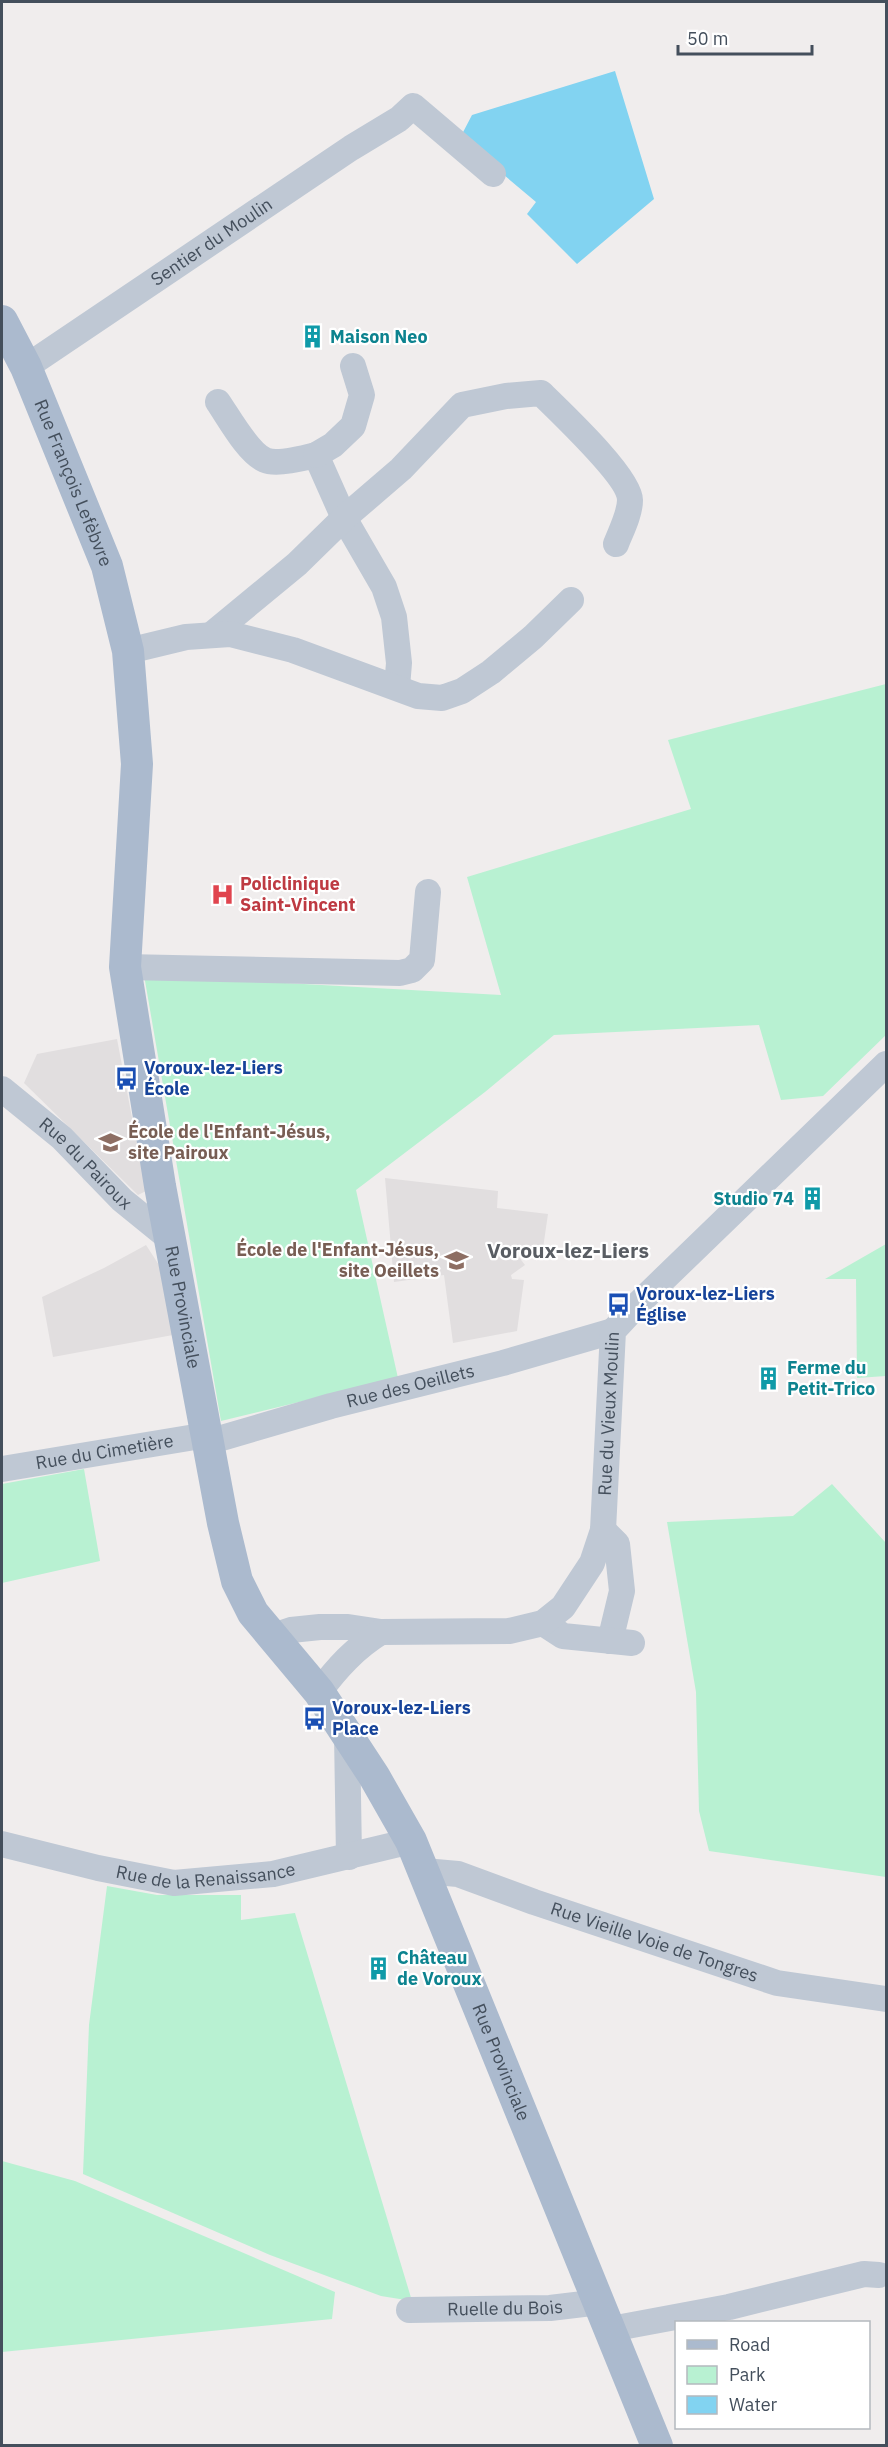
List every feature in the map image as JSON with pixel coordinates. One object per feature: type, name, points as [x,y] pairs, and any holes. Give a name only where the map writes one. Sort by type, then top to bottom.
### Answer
[{"type":"main road","name":"Rue François Lefèbvre","points":[[5,333],[26,367],[107,566],[128,651],[137,764],[125,967]]},
{"type":"main road","name":"Rue Provinciale","points":[[125,967],[147,1107],[223,1523],[237,1581],[253,1613],[273,1636]]},
{"type":"main road","points":[[273,1636],[319,1692]]},
{"type":"main road","name":"Rue Provinciale","points":[[319,1692],[374,1776],[411,1842],[657,2445]]},
{"type":"street","name":"Sentier du Moulin","points":[[26,367],[351,148],[399,119],[413,106],[493,174]]},
{"type":"street","points":[[218,402],[238,432],[258,456],[267,461],[300,459],[316,455],[333,445],[353,426],[362,395],[353,366]]},
{"type":"street","points":[[211,635],[297,564],[344,518],[401,469],[462,405],[506,396],[541,393],[614,469],[627,486],[631,500],[616,544]]},
{"type":"street","points":[[316,455],[344,518],[384,587],[394,617],[399,663],[397,687]]},
{"type":"street","points":[[128,651],[186,637],[230,634],[293,650],[418,696],[442,698],[462,690],[491,672],[571,600]]},
{"type":"street","points":[[125,967],[400,974],[412,970],[422,960],[428,892]]},
{"type":"street","name":"Rue du Vieux Moulin","points":[[273,1636],[291,1630],[320,1627],[348,1627],[381,1632],[509,1631],[543,1623],[563,1607],[592,1563],[603,1530],[613,1332],[639,1303],[875,1092],[886,1065]]},
{"type":"street","name":"Rue du Pairoux","points":[[2,1089],[62,1138],[122,1200],[171,1239]]},
{"type":"street","name":"Rue des Oeillets","points":[[208,1438],[613,1332]]},
{"type":"street","name":"Rue du Cimetière","points":[[2,1469],[208,1438]]},
{"type":"street","points":[[543,1623],[563,1636],[621,1642],[621,1591],[617,1544],[603,1530]]},
{"type":"street","points":[[319,1692],[352,1653],[364,1642],[381,1632]]},
{"type":"street","points":[[347,1734],[349,1857]]},
{"type":"street","name":"Rue de la Renaissance","points":[[2,1844],[98,1868],[174,1883],[273,1874],[411,1842]]},
{"type":"street","name":"Rue Vieille Voie de Tongres","points":[[424,1871],[458,1874],[534,1902],[777,1983],[886,1999]]},
{"type":"street","name":"Ruelle du Bois","points":[[409,2310],[550,2308],[606,2316],[748,2303],[864,2274],[879,2275]]},
{"type":"shaded area","name":"École de l'Enfant-Jésus, site Pairoux","points":[[117,1039],[146,1191],[138,1195],[24,1083],[37,1054]]},
{"type":"shaded area","name":"École de l'Enfant-Jésus, site Oeillets","points":[[385,1178],[498,1191],[497,1208],[548,1214],[542,1255],[515,1252],[525,1265],[511,1275],[512,1279],[524,1280],[517,1331],[453,1343],[444,1275],[394,1282]]},
{"type":"shaded area","points":[[146,1245],[159,1265],[173,1335],[53,1357],[42,1297]]},
{"type":"green space","points":[[886,684],[886,1035],[823,1096],[781,1100],[759,1025],[554,1035],[485,1092],[356,1190],[398,1378],[221,1421],[144,975],[501,995],[467,877],[691,809],[668,740]]},
{"type":"green space","points":[[886,1244],[886,1376],[857,1378],[856,1279],[825,1279]]},
{"type":"green space","points":[[84,1469],[100,1561],[2,1583],[2,1484]]},
{"type":"green space","points":[[832,1484],[886,1543],[886,1877],[709,1851],[699,1811],[696,1692],[667,1522],[793,1516]]},
{"type":"green space","points":[[107,1886],[157,1895],[241,1895],[241,1920],[295,1913],[412,2301],[381,2296],[270,2255],[83,2174],[89,2025]]},
{"type":"green space","points":[[2,2161],[75,2181],[335,2292],[332,2319],[2,2352]]},
{"type":"water","points":[[615,71],[654,199],[577,264],[527,214],[536,202],[460,138],[472,115]]},
{"type":"place","name":"Maison Neo","points":[[312,337]]},
{"type":"place","name":"Policlinique Saint-Vincent","points":[[222,894]]},
{"type":"place","name":"Voroux-lez-Liers École","points":[[126,1078]]},
{"type":"place","name":"École de l'Enfant-Jésus, site Pairoux","points":[[110,1142]]},
{"type":"place","name":"Studio 74","points":[[812,1199]]},
{"type":"place","name":"École de l'Enfant-Jésus, site Oeillets","points":[[457,1260]]},
{"type":"place","name":"Voroux-lez-Liers Église","points":[[618,1304]]},
{"type":"place","name":"Ferme du Petit-Trico","points":[[769,1378]]},
{"type":"place","name":"Voroux-lez-Liers Place","points":[[314,1718]]},
{"type":"place","name":"Château de Voroux","points":[[379,1968]]},
{"type":"district","name":"Voroux-lez-Liers","points":[[568,1251]]}]
